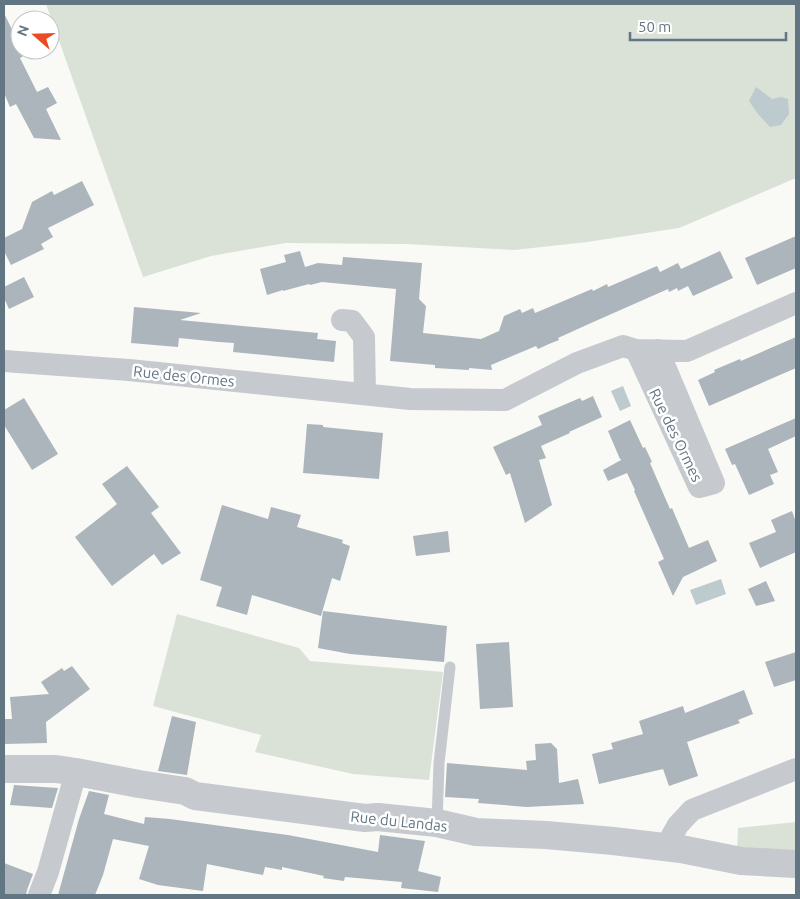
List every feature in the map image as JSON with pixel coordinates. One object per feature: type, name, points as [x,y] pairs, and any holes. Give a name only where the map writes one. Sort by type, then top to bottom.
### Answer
[{"type":"street","name":"Rue des Ormes","points":[[4,361],[130,370],[410,399],[505,400],[577,363],[623,346],[636,350],[687,351],[796,303]]},
{"type":"street","points":[[342,320],[352,321],[364,337],[365,394]]},
{"type":"street","name":"Rue des Ormes","points":[[636,350],[699,487],[714,483],[658,350]]},
{"type":"street","name":"Rue du Landas","points":[[4,769],[56,769],[185,791],[195,796],[365,818],[378,816],[436,823],[476,832],[546,835],[613,841],[681,850],[741,861],[796,864]]},
{"type":"street","points":[[665,848],[678,825],[692,810],[796,769]]},
{"type":"street","points":[[39,895],[48,872],[76,772]]},
{"type":"lane","points":[[436,823],[450,666]]},
{"type":"shaded area","points":[[46,4],[796,4],[796,178],[679,228],[587,242],[514,250],[407,244],[285,243],[211,256],[143,277],[60,43],[60,10],[48,10]]},
{"type":"shaded area","points":[[756,87],[772,99],[781,97],[788,99],[789,114],[781,125],[770,127],[749,101]]},
{"type":"shaded area","points":[[623,386],[631,406],[620,411],[611,391]]},
{"type":"shaded area","points":[[721,579],[726,594],[696,605],[690,590]]},
{"type":"shaded area","points":[[177,614],[299,648],[310,661],[443,672],[429,780],[353,774],[255,752],[261,735],[153,706]]},
{"type":"shaded area","points":[[796,822],[796,855],[737,851],[738,828]]},
{"type":"building","points":[[4,13],[10,25],[10,60],[21,60],[37,92],[48,87],[57,103],[46,109],[61,140],[34,138],[16,104],[10,107],[4,93]]},
{"type":"building","points":[[82,181],[94,205],[48,228],[53,237],[41,244],[44,249],[11,265],[4,251],[4,238],[22,229],[32,202],[52,191],[54,195]]},
{"type":"building","points":[[796,236],[796,268],[757,285],[745,258]]},
{"type":"building","points":[[300,251],[305,267],[318,263],[342,265],[343,257],[422,263],[419,299],[426,306],[423,333],[481,339],[499,331],[504,316],[520,309],[522,313],[533,308],[535,313],[592,289],[593,291],[607,284],[608,287],[657,266],[660,272],[678,263],[681,269],[720,251],[733,278],[693,296],[688,286],[678,291],[677,288],[669,292],[668,289],[558,338],[559,340],[538,349],[536,346],[491,365],[492,370],[435,368],[435,365],[390,361],[396,289],[322,282],[267,295],[260,269],[286,262],[284,255]]},
{"type":"building","points":[[24,277],[34,297],[9,309],[4,298],[4,287]]},
{"type":"building","points":[[134,307],[201,313],[180,320],[318,333],[317,339],[336,341],[334,362],[233,352],[234,343],[179,338],[178,347],[131,343]]},
{"type":"building","points":[[796,337],[796,368],[709,406],[698,380],[715,372],[714,370],[740,359],[741,361]]},
{"type":"building","points":[[593,396],[602,417],[541,446],[546,458],[539,460],[552,505],[525,523],[510,473],[506,475],[493,447],[542,425],[538,416],[580,398],[582,401]]},
{"type":"building","points":[[24,398],[58,454],[32,470],[4,425],[4,410]]},
{"type":"building","points":[[796,418],[796,436],[768,449],[778,472],[770,475],[774,484],[749,495],[735,464],[732,465],[725,449]]},
{"type":"building","points":[[630,420],[652,462],[650,463],[689,548],[708,540],[717,561],[683,577],[673,596],[658,562],[664,559],[627,473],[608,481],[603,470],[621,460],[608,431]]},
{"type":"building","points":[[307,424],[383,433],[379,479],[303,473]]},
{"type":"building","points":[[127,466],[159,507],[151,513],[181,553],[162,565],[154,554],[112,586],[75,537],[117,504],[102,484]]},
{"type":"building","points":[[222,505],[268,519],[271,507],[301,515],[297,527],[343,540],[342,543],[350,546],[340,581],[332,578],[321,616],[252,595],[247,615],[216,606],[222,587],[200,580]]},
{"type":"building","points":[[792,511],[796,522],[796,552],[760,568],[749,543],[776,532],[771,520]]},
{"type":"building","points":[[448,531],[450,552],[416,556],[413,536]]},
{"type":"building","points":[[766,581],[775,601],[756,606],[748,589]]},
{"type":"building","points":[[323,611],[447,626],[444,662],[350,654],[318,648]]},
{"type":"building","points":[[509,642],[513,707],[480,709],[476,644]]},
{"type":"building","points":[[796,652],[796,680],[774,687],[765,662]]},
{"type":"building","points":[[72,666],[90,689],[46,722],[47,743],[4,744],[4,719],[12,719],[10,697],[49,694],[41,682],[62,668],[64,671]]},
{"type":"building","points":[[744,690],[753,714],[738,720],[740,723],[687,742],[698,776],[669,786],[663,769],[599,784],[592,754],[613,749],[611,743],[643,734],[639,721],[683,706],[685,713]]},
{"type":"building","points":[[172,716],[196,722],[187,775],[158,771]]},
{"type":"building","points":[[551,743],[557,749],[559,783],[578,779],[584,804],[527,807],[478,803],[479,799],[445,797],[447,763],[527,770],[526,761],[536,760],[535,744]]},
{"type":"building","points":[[14,785],[58,788],[52,808],[10,805]]},
{"type":"building","points":[[89,791],[109,795],[104,814],[144,824],[145,817],[170,819],[288,835],[378,852],[380,835],[425,841],[418,871],[441,877],[438,892],[401,888],[402,882],[345,877],[344,881],[323,878],[324,876],[282,867],[282,870],[265,867],[263,875],[207,864],[203,891],[158,885],[139,879],[149,846],[113,839],[95,895],[58,895],[79,819]]},
{"type":"building","points":[[4,863],[33,874],[26,895],[4,895]]}]
